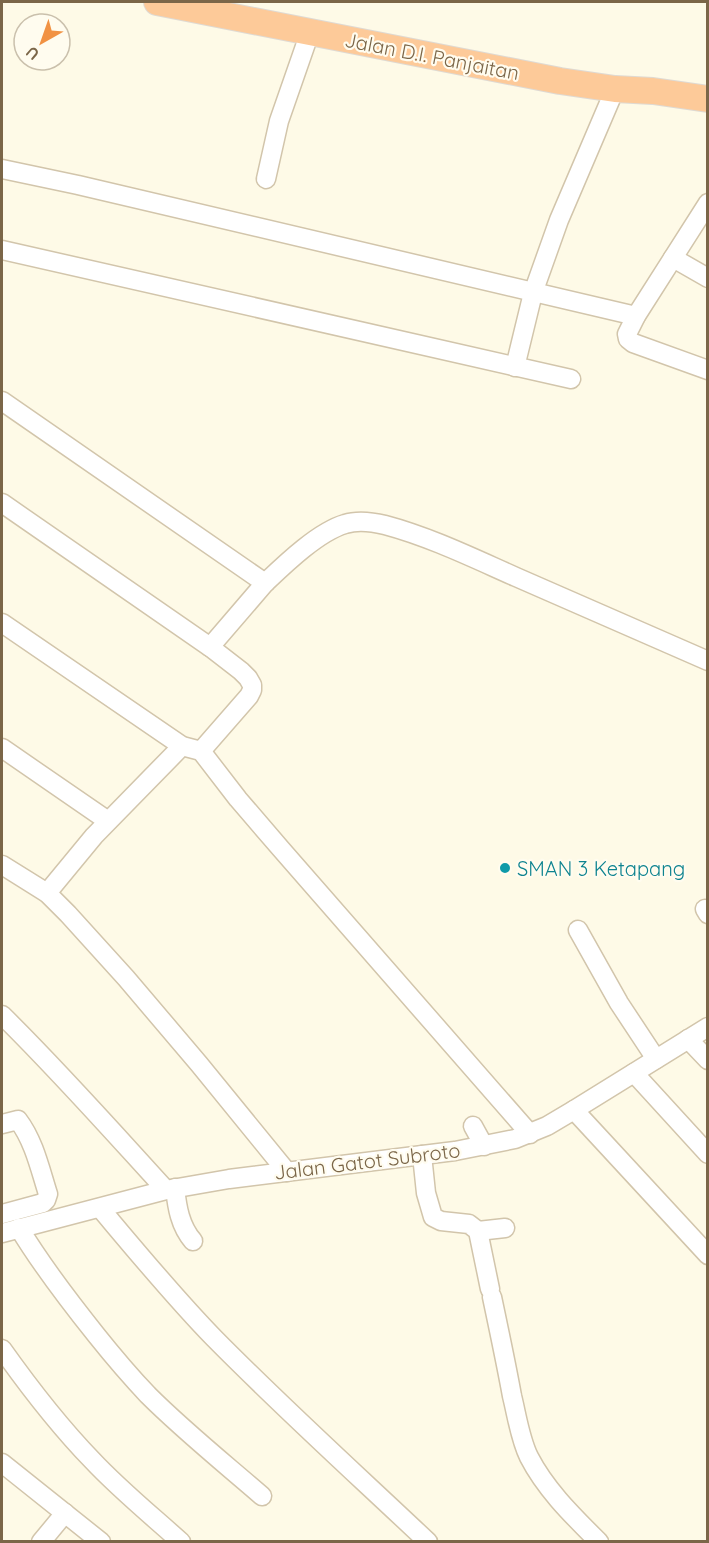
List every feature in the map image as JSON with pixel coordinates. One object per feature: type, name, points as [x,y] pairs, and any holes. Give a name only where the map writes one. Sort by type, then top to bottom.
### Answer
[{"type":"highway","name":"Jalan D.I. Panjaitan","points":[[157,2],[190,4],[310,32],[560,81],[708,99]]},
{"type":"street","points":[[266,179],[279,121],[310,32]]},
{"type":"street","points":[[516,367],[533,292],[559,220],[615,89]]},
{"type":"street","points":[[2,169],[636,316]]},
{"type":"street","points":[[708,203],[636,316],[627,334],[630,341],[708,370]]},
{"type":"street","points":[[2,250],[571,380]]},
{"type":"street","points":[[673,258],[708,278]]},
{"type":"street","points":[[2,400],[265,583]]},
{"type":"street","points":[[2,503],[210,647],[248,678],[252,690],[242,705],[201,751]]},
{"type":"street","points":[[210,647],[265,583],[292,558],[334,528],[345,523],[367,522],[393,527],[436,542],[708,661]]},
{"type":"street","points":[[2,623],[182,746],[201,751],[238,799],[530,1134]]},
{"type":"street","points":[[47,893],[108,821],[182,746]]},
{"type":"street","points":[[2,748],[108,821]]},
{"type":"street","points":[[2,865],[47,893],[87,934],[207,1072],[287,1172]]},
{"type":"street","points":[[578,930],[619,1003],[656,1059]]},
{"type":"street","points":[[2,1015],[170,1189],[188,1235],[193,1241]]},
{"type":"street","name":"Jalan Gatot Subroto","points":[[19,1223],[100,1208],[170,1189],[229,1179],[455,1151],[515,1139],[530,1134],[574,1110],[708,1027]]},
{"type":"street","points":[[688,1039],[708,1060]]},
{"type":"street","points":[[634,1073],[708,1154]]},
{"type":"street","points":[[2,1108],[10,1122],[26,1131],[48,1194],[46,1200],[19,1223]]},
{"type":"street","points":[[574,1110],[708,1255]]},
{"type":"street","points":[[473,1126],[484,1146]]},
{"type":"street","points":[[422,1155],[426,1193],[433,1217],[441,1221],[470,1224],[478,1231],[516,1414],[528,1455],[557,1498],[599,1542]]},
{"type":"street","points":[[100,1208],[213,1337],[428,1542]]},
{"type":"street","points":[[2,1214],[19,1223],[38,1259],[127,1372],[173,1419],[262,1496]]},
{"type":"street","points":[[478,1231],[506,1228]]},
{"type":"street","points":[[2,1349],[90,1459],[181,1542]]},
{"type":"street","points":[[2,1463],[101,1542]]},
{"type":"street","points":[[41,1542],[65,1513]]},
{"type":"place","name":"SMAN 3 Ketapang","points":[[505,868]]}]
